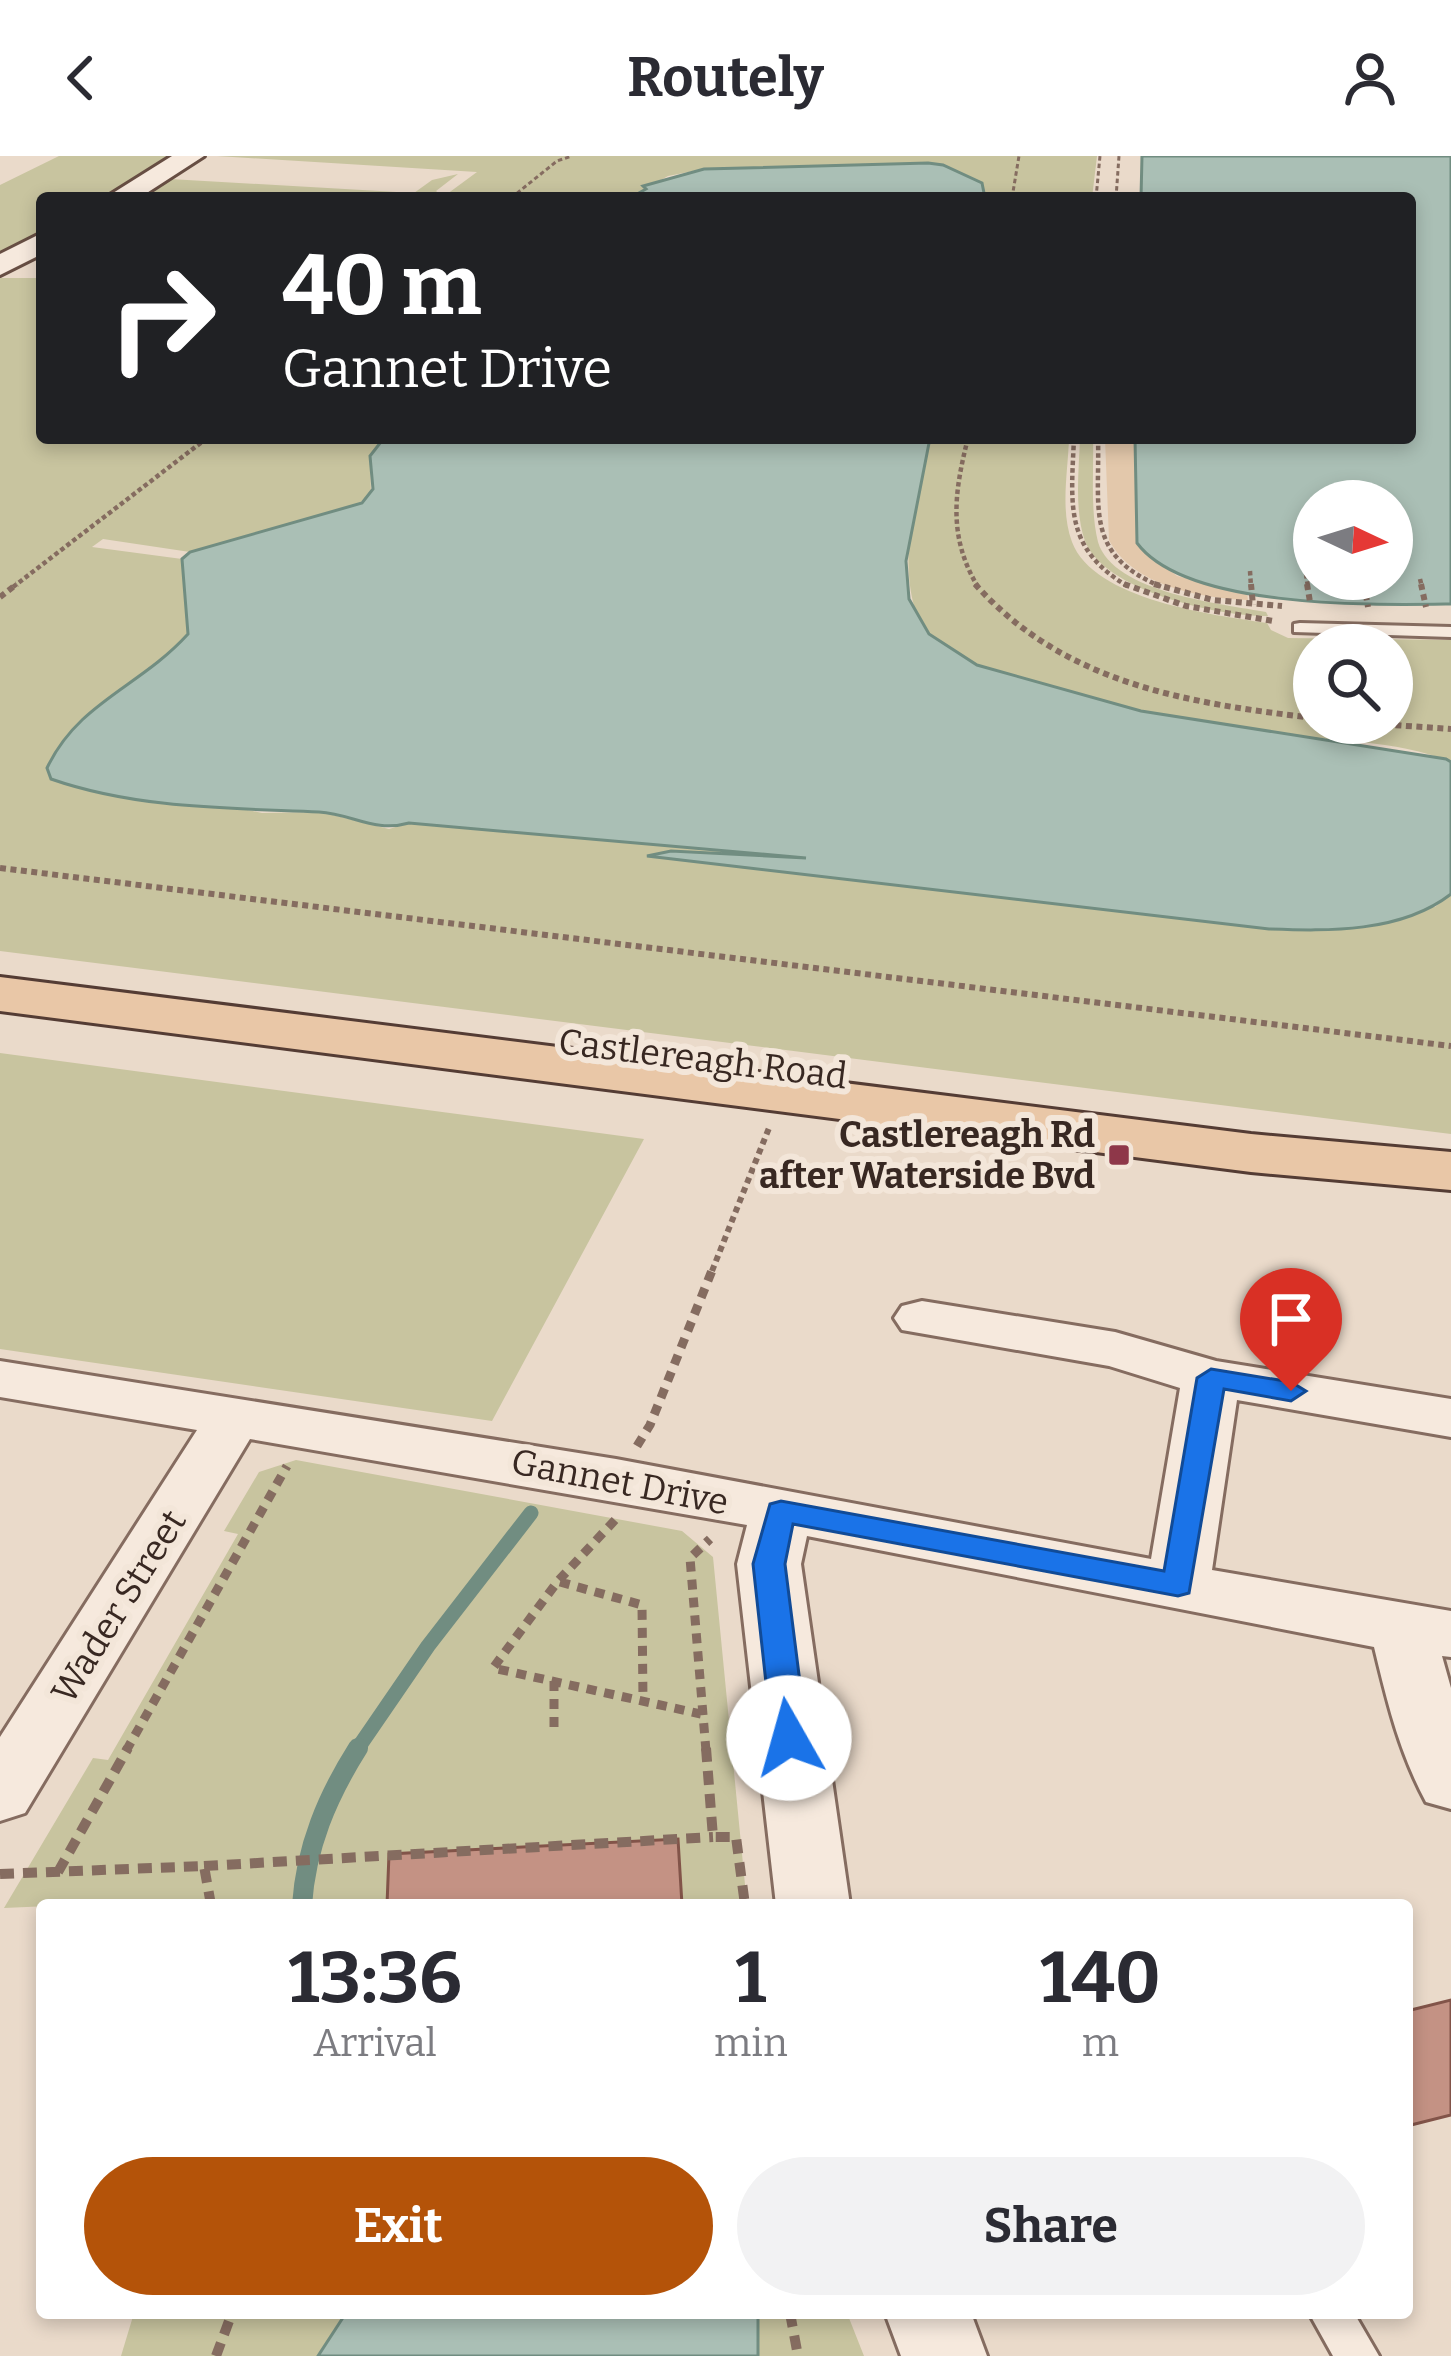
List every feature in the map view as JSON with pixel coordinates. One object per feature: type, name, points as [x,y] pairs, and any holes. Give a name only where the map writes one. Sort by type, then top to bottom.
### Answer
[{"type":"main road","name":"Castlereagh Road","points":[[0,968],[1249,1127],[1427,1168]]},
{"type":"main road","name":"Castlereagh Road","points":[[0,994],[1251,1153],[1427,1168]]},
{"type":"street","points":[[128,192],[191,156]]},
{"type":"street","points":[[0,266],[36,245]]},
{"type":"street","points":[[922,1318],[1115,1350],[1211,1378],[1451,1418]]},
{"type":"street","points":[[1178,1585],[1211,1378]]},
{"type":"street","name":"Gannet Drive","points":[[0,1379],[220,1443],[616,1478],[1426,1631]]},
{"type":"street","name":"Wader Street","points":[[0,1794],[220,1443]]},
{"type":"street","points":[[768,1509],[769,1564],[812,1899]]},
{"type":"street","points":[[1426,1631],[1430,1735],[1451,1784]]},
{"type":"street","points":[[930,2319],[944,2356]]},
{"type":"lane","points":[[1413,631],[1451,632]]},
{"type":"lane","points":[[1334,2319],[1357,2356]]},
{"type":"path","points":[[518,192],[557,161],[572,156]]},
{"type":"path","points":[[1013,192],[1019,156]]},
{"type":"path","points":[[1097,192],[1100,156]]},
{"type":"path","points":[[1116,192],[1119,156]]},
{"type":"path","points":[[0,598],[199,444]]},
{"type":"path","points":[[967,444],[954,499],[956,538],[974,586],[1016,628],[1069,660],[1156,692],[1293,716]]},
{"type":"path","points":[[1074,444],[1074,526],[1084,553],[1101,571],[1172,602],[1293,627]]},
{"type":"path","points":[[1098,444],[1102,532],[1111,555],[1134,573],[1169,589],[1253,605],[1311,605],[1310,600]]},
{"type":"path","points":[[1250,571],[1253,605]]},
{"type":"path","points":[[1408,612],[1427,611],[1420,579]]},
{"type":"path","points":[[1349,609],[1368,608],[1367,600]]},
{"type":"path","points":[[1413,726],[1451,729]]},
{"type":"path","points":[[0,868],[1451,1046]]},
{"type":"path","points":[[701,1714],[493,1668],[559,1581],[612,1527],[618,1513],[616,1478],[650,1425],[764,1133],[799,1096]]},
{"type":"path","points":[[58,1872],[295,1452],[249,1466],[220,1443]]},
{"type":"path","points":[[713,1837],[690,1558],[768,1509]]},
{"type":"path","points":[[559,1581],[641,1605],[643,1700]]},
{"type":"path","points":[[554,1681],[554,1734]]},
{"type":"path","points":[[0,1874],[736,1837],[744,1899]]},
{"type":"path","points":[[204,1866],[210,1899]]},
{"type":"path","points":[[216,2356],[230,2319]]},
{"type":"path","points":[[791,2319],[798,2356]]},
{"type":"shaded area","points":[[59,156],[180,156],[117,192],[36,192],[36,238],[0,259],[0,185]]},
{"type":"shaded area","points":[[217,156],[1097,156],[1093,192],[984,192],[982,183],[952,170],[919,164],[704,169],[668,176],[640,192],[450,192],[477,172]]},
{"type":"shaded area","points":[[1142,156],[1451,156],[1451,604],[1295,600],[1413,600],[1413,480],[1293,480],[1293,600],[1237,592],[1161,565],[1137,543],[1135,444],[1416,444],[1416,192],[1141,192]]},
{"type":"shaded area","points":[[928,163],[982,183],[984,192],[641,192],[646,189],[643,186],[704,169]]},
{"type":"shaded area","points":[[458,174],[436,191],[415,192],[432,180]]},
{"type":"shaded area","points":[[170,179],[397,192],[148,192]]},
{"type":"shaded area","points":[[0,278],[36,278],[36,444],[380,444],[370,457],[371,496],[346,510],[190,552],[103,539],[92,547],[182,559],[188,634],[75,728],[47,768],[262,813],[321,812],[389,829],[409,823],[850,862],[653,855],[737,864],[1435,907],[1451,894],[1451,1134],[0,951]]},
{"type":"shaded area","points":[[379,444],[929,444],[906,561],[909,599],[929,634],[977,665],[1141,711],[1293,735],[1293,744],[1351,744],[1446,759],[1451,762],[1451,894],[1387,923],[1269,929],[647,856],[671,851],[806,858],[409,823],[385,826],[331,813],[184,805],[117,796],[51,779],[47,768],[75,727],[188,634],[182,559],[190,552],[362,503],[373,489],[370,456]]},
{"type":"shaded area","points":[[928,444],[1069,444],[1068,530],[1084,562],[1129,591],[1267,623],[1271,630],[1293,638],[1293,736],[1142,711],[974,663],[938,642],[917,615],[909,538]]},
{"type":"shaded area","points":[[1080,444],[1093,444],[1096,530],[1108,559],[1146,584],[1268,616],[1194,606],[1115,574],[1096,559],[1085,541],[1078,490]]},
{"type":"shaded area","points":[[1413,640],[1451,640],[1451,762],[1381,744],[1413,744]]},
{"type":"shaded area","points":[[0,1053],[644,1139],[492,1421],[0,1349]]},
{"type":"shaded area","points":[[296,1460],[682,1531],[713,1557],[746,1899],[36,1899],[36,1907],[4,1908],[93,1758],[108,1760],[238,1534],[224,1531],[259,1472]]},
{"type":"shaded area","points":[[132,2319],[342,2319],[318,2356],[121,2356]]},
{"type":"shaded area","points":[[342,2319],[758,2319],[758,2356],[318,2356]]},
{"type":"shaded area","points":[[758,2319],[849,2319],[864,2356],[758,2356]]},
{"type":"sand","points":[[1105,444],[1135,444],[1137,543],[1177,576],[1247,593],[1248,600],[1189,592],[1151,579],[1120,556],[1109,540]]},
{"type":"building","points":[[678,1839],[682,1899],[387,1899],[389,1854]]},
{"type":"building","points":[[1451,2000],[1451,2115],[1413,2124],[1413,2010]]},
{"type":"waterway","points":[[358,1748],[428,1646],[531,1513]]},
{"type":"waterway","points":[[303,1899],[320,1823],[358,1748]]},
{"type":"place","name":"Castlereagh Rd after Waterside Bvd","points":[[1119,1155]]},
{"type":"route","points":[[789,1738],[769,1564],[781,1511],[1178,1585],[1211,1378],[1291,1391]]}]
